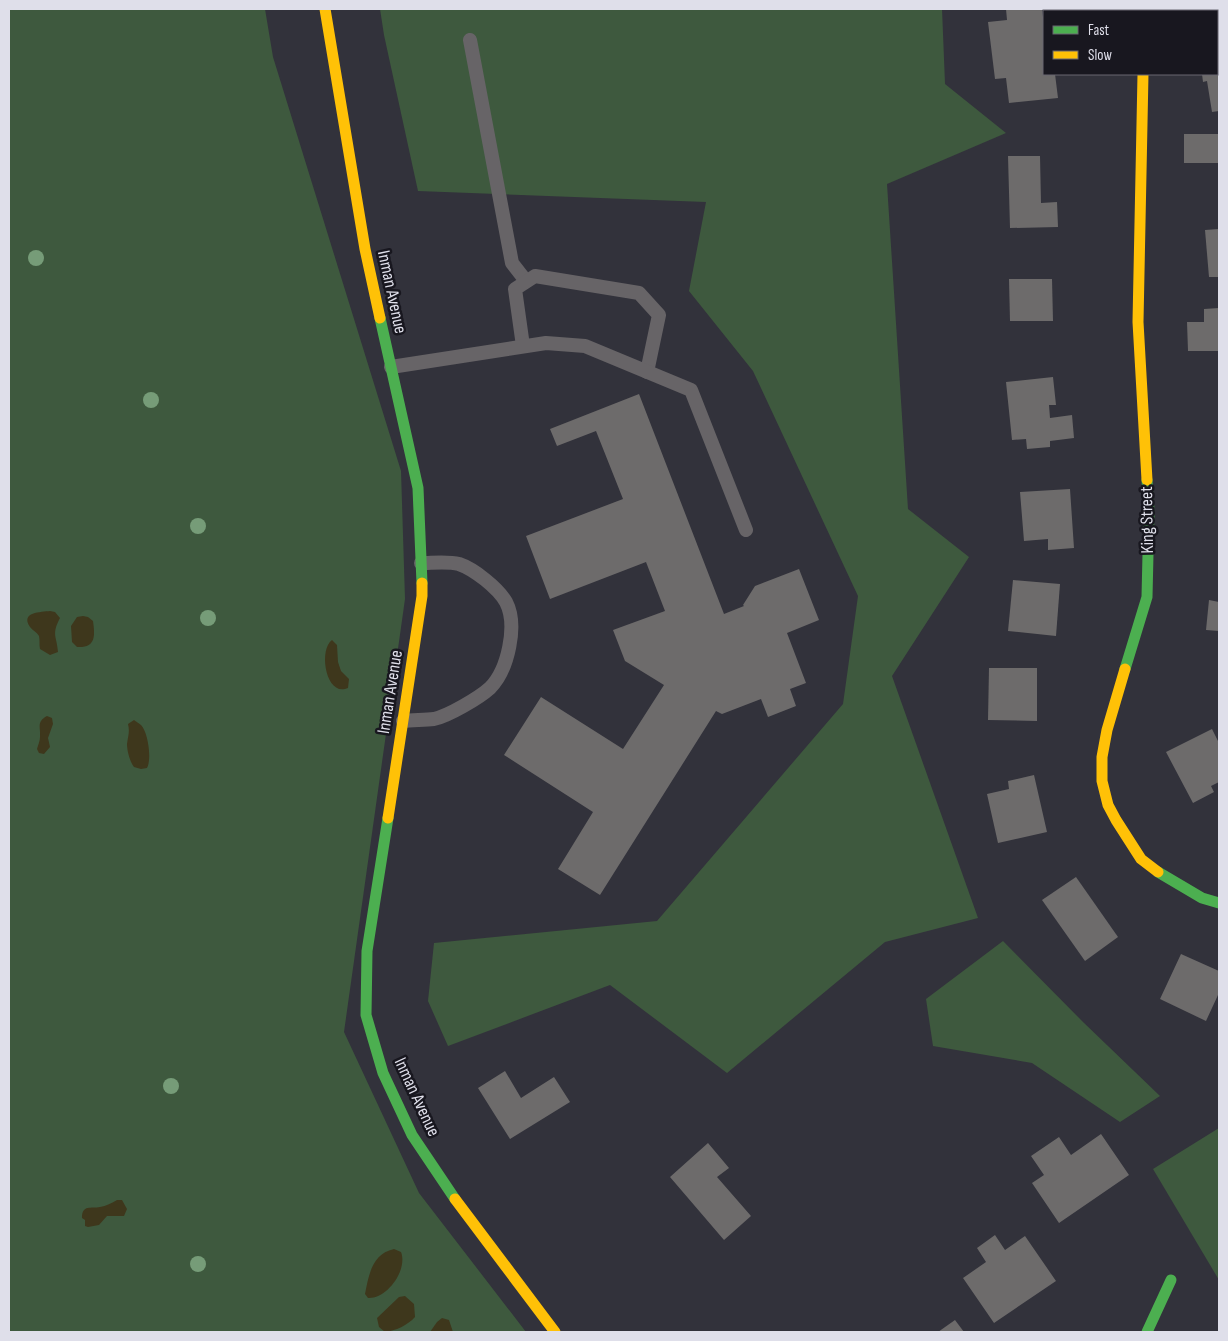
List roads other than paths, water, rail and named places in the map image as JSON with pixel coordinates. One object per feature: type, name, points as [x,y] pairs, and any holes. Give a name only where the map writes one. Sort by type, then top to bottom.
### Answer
[{"type":"main road","name":"Inman Avenue","points":[[325,9],[365,249],[418,488],[422,596],[367,951],[366,1015],[383,1074],[412,1135],[459,1205],[556,1332]]},
{"type":"main road","name":"King Street","points":[[1144,75],[1138,322],[1149,511],[1147,596],[1107,730],[1102,757],[1102,781],[1108,805],[1141,859],[1168,879],[1202,898],[1219,903]]},
{"type":"main road","points":[[1147,1332],[1172,1280]]},
{"type":"lane","points":[[470,40],[512,263],[526,281]]},
{"type":"lane","points":[[524,346],[516,289],[535,276],[640,294],[659,316],[647,372]]},
{"type":"lane","points":[[391,367],[546,343],[585,346],[691,390],[746,530]]},
{"type":"lane","points":[[403,721],[435,718],[471,702],[491,687],[502,671],[509,651],[511,624],[506,602],[485,578],[458,564],[421,563]]}]
